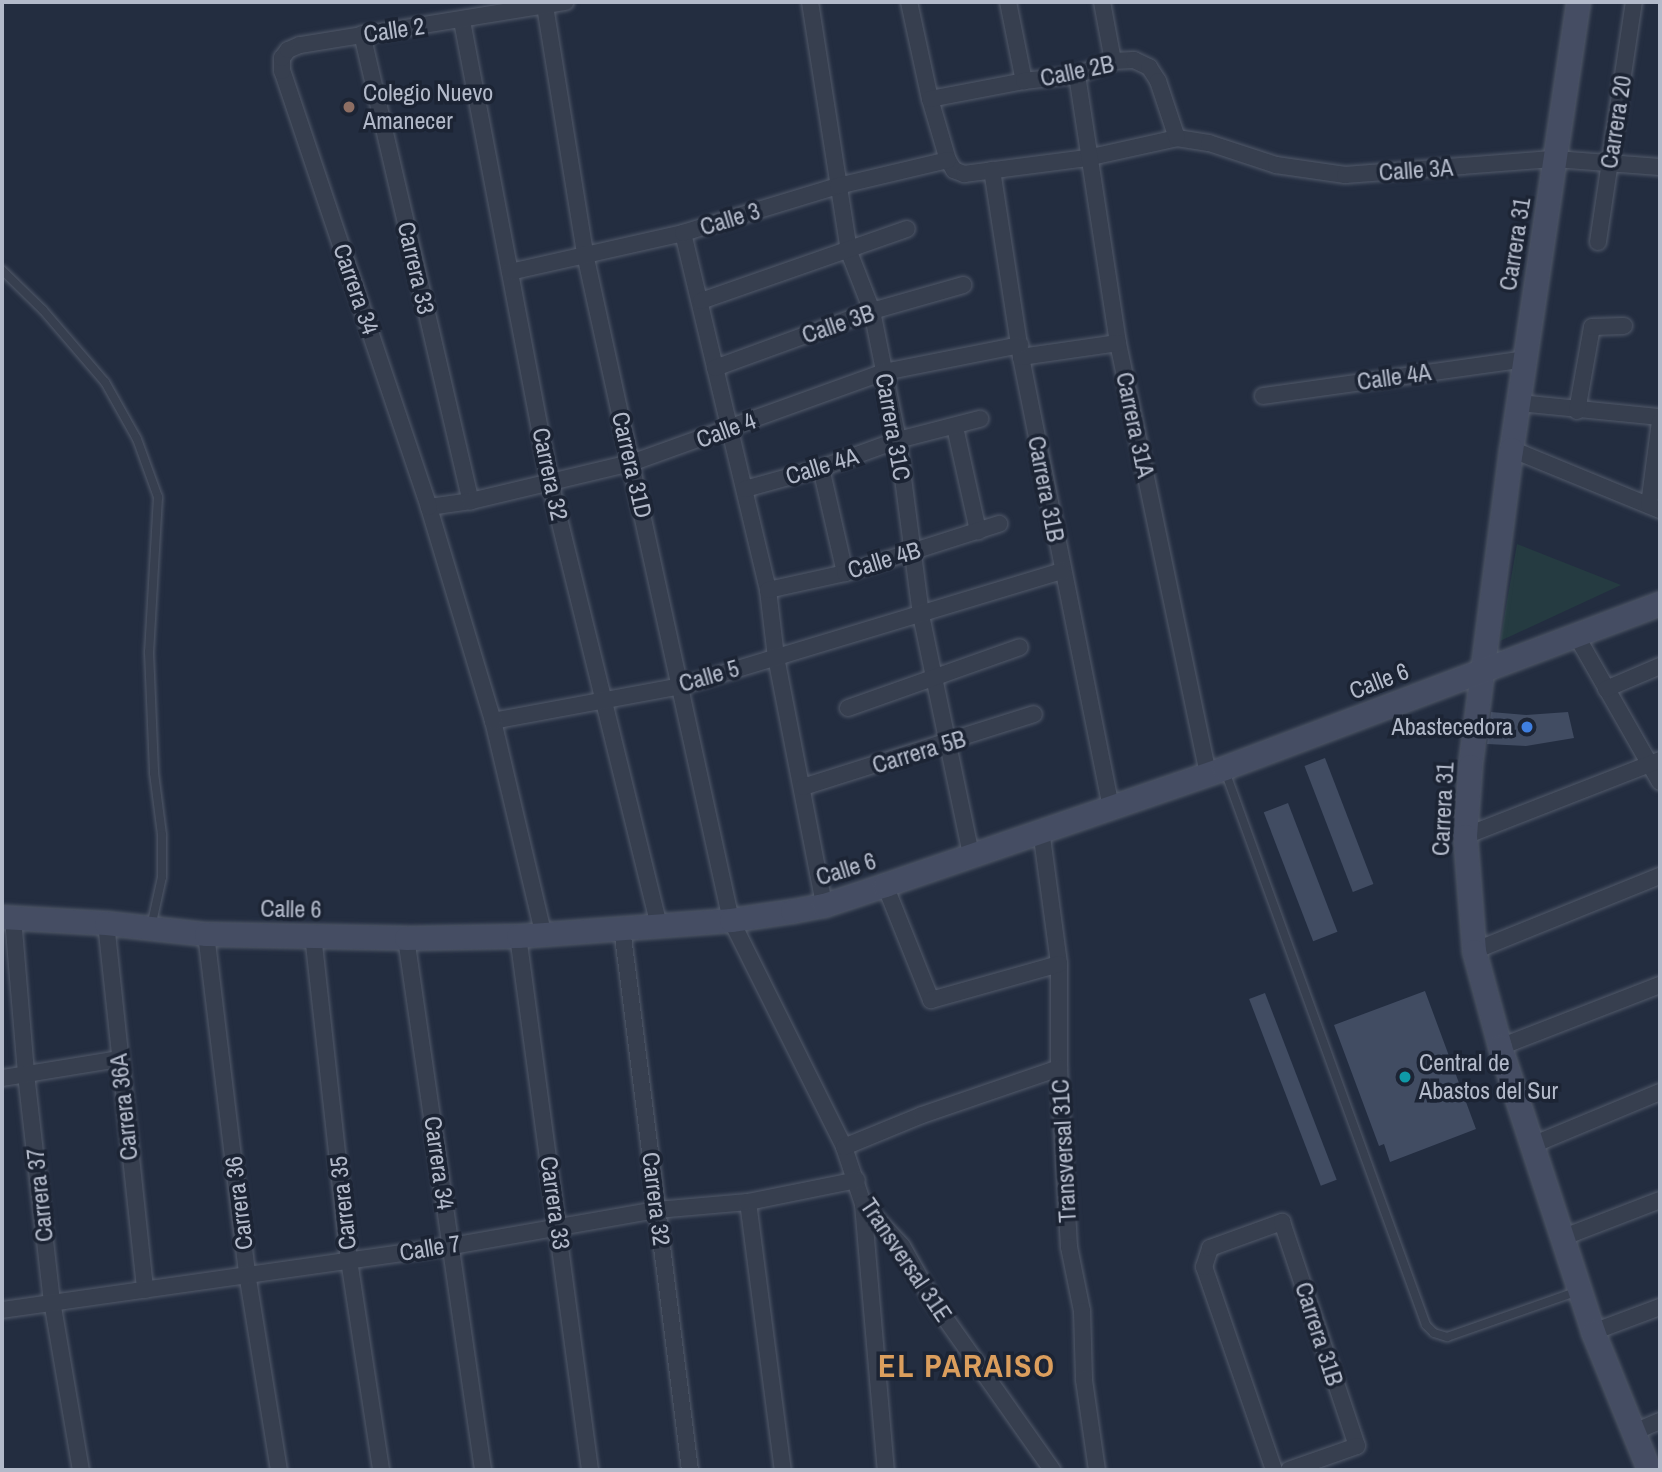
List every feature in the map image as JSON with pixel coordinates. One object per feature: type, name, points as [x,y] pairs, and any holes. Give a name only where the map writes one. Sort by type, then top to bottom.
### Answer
[{"type":"street","name":"Calle 2","points":[[282,71],[282,58],[288,50],[362,34],[462,21],[566,2]]},
{"type":"street","name":"Carrera 31C","points":[[810,2],[849,252],[872,311],[898,440],[921,615],[971,855]]},
{"type":"street","points":[[909,2],[930,99],[948,160],[954,170],[964,174],[1087,158],[1177,138]]},
{"type":"street","points":[[1008,2],[1024,81]]},
{"type":"street","points":[[1102,2],[1113,61]]},
{"type":"street","name":"Carrera 31","points":[[1578,2],[1511,449],[1470,766],[1465,836],[1474,951],[1500,1047],[1530,1146],[1564,1237],[1593,1332],[1649,1470]]},
{"type":"street","name":"Carrera 20","points":[[1598,242],[1634,2]]},
{"type":"street","name":"Carrera 31D","points":[[545,6],[585,254],[732,920]]},
{"type":"street","name":"Carrera 32","points":[[462,21],[550,482],[658,923]]},
{"type":"street","name":"Carrera 33","points":[[362,34],[471,501]]},
{"type":"street","name":"Calle 2B","points":[[930,99],[1024,81],[1077,75],[1113,61],[1134,61],[1149,67],[1158,81],[1177,138]]},
{"type":"street","name":"Carrera 34","points":[[282,71],[429,507]]},
{"type":"street","name":"Carrera 31A","points":[[1077,75],[1087,158],[1118,343],[1216,771]]},
{"type":"street","name":"Calle 3A","points":[[1177,138],[1209,143],[1276,165],[1345,175],[1555,159],[1660,167]]},
{"type":"street","name":"Calle 3","points":[[510,272],[683,233],[838,186],[948,160]]},
{"type":"street","name":"Carrera 31B","points":[[992,170],[1020,351],[1111,806]]},
{"type":"street","points":[[701,301],[849,252],[907,229]]},
{"type":"street","points":[[683,233],[732,427],[768,590],[776,657],[824,905]]},
{"type":"street","name":"Calle 3B","points":[[715,368],[872,311],[963,285]]},
{"type":"street","points":[[1577,411],[1592,327],[1624,326]]},
{"type":"street","name":"Calle 4","points":[[429,507],[471,501],[631,463],[884,372],[1020,351],[1118,343]]},
{"type":"street","name":"Calle 4A","points":[[1263,396],[1525,359]]},
{"type":"street","points":[[1511,449],[1654,507],[1660,420],[1519,403]]},
{"type":"street","name":"Calle 4A","points":[[745,489],[821,468],[898,440],[980,419]]},
{"type":"street","points":[[955,427],[978,531]]},
{"type":"street","points":[[821,468],[845,573]]},
{"type":"street","points":[[429,507],[493,721],[543,932]]},
{"type":"street","name":"Calle 4B","points":[[768,590],[845,573],[999,524]]},
{"type":"street","name":"Calle 5","points":[[493,721],[681,686],[1062,571]]},
{"type":"street","name":"Calle 6","points":[[8,918],[106,923],[206,934],[406,938],[518,936],[658,923],[732,920],[824,905],[1216,771],[1660,603]]},
{"type":"street","points":[[1576,635],[1606,689],[1655,762],[1660,782]]},
{"type":"street","points":[[848,708],[1020,647]]},
{"type":"street","points":[[1606,689],[1660,666]]},
{"type":"street","name":"Carrera 5B","points":[[803,787],[947,744],[1034,714]]},
{"type":"street","points":[[1465,836],[1655,762]]},
{"type":"street","name":"Transversal 31C","points":[[1041,830],[1059,964],[1059,1068],[1069,1247],[1082,1311],[1084,1380],[1097,1470]]},
{"type":"street","points":[[1474,951],[1660,876]]},
{"type":"street","points":[[885,885],[930,1000],[1059,964]]},
{"type":"street","name":"Carrera 37","points":[[8,918],[52,1301],[81,1470]]},
{"type":"street","name":"Transversal 31E","points":[[732,920],[844,1147],[863,1204],[902,1246],[933,1301],[1052,1470]]},
{"type":"street","name":"Carrera 36A","points":[[106,923],[145,1290]]},
{"type":"street","name":"Carrera 32","points":[[622,928],[690,1470]]},
{"type":"street","name":"Carrera 36","points":[[206,934],[247,1273],[279,1470]]},
{"type":"street","name":"Carrera 35","points":[[313,935],[349,1260],[381,1470]]},
{"type":"street","name":"Carrera 33","points":[[518,936],[590,1470]]},
{"type":"street","name":"Carrera 34","points":[[406,938],[483,1470]]},
{"type":"street","points":[[1500,1047],[1660,985]]},
{"type":"street","points":[[2,1078],[119,1059]]},
{"type":"street","points":[[844,1147],[922,1115],[1059,1068]]},
{"type":"street","points":[[1530,1146],[1660,1092]]},
{"type":"street","name":"Calle 7","points":[[2,1310],[247,1273],[452,1246],[558,1225],[657,1210],[748,1202],[857,1180]]},
{"type":"street","points":[[1564,1237],[1660,1199]]},
{"type":"street","points":[[748,1202],[783,1470]]},
{"type":"street","points":[[863,1204],[886,1470]]},
{"type":"street","name":"Carrera 31B","points":[[1274,1470],[1204,1268],[1205,1256],[1210,1248],[1282,1222],[1357,1446],[1311,1467]]},
{"type":"street","points":[[1593,1332],[1660,1307]]},
{"type":"street","points":[[1634,1432],[1660,1422]]},
{"type":"street","points":[[1289,1470],[1311,1467]]},
{"type":"lane","points":[[2,270],[43,310],[105,382],[137,439],[158,498],[149,652],[154,773],[162,835],[162,877],[151,928]]},
{"type":"lane","points":[[1216,771],[1426,1325],[1434,1333],[1447,1337],[1581,1290]]},
{"type":"green space","points":[[1517,544],[1621,585],[1500,641]]},
{"type":"building","name":"Abastecedora","points":[[1491,712],[1526,715],[1568,712],[1574,738],[1526,746],[1487,744]]},
{"type":"building","points":[[1325,758],[1373,884],[1353,892],[1304,766]]},
{"type":"building","points":[[1288,803],[1337,932],[1313,941],[1264,812]]},
{"type":"building","name":"Central de Abastos del Sur","points":[[1425,991],[1476,1129],[1390,1162],[1384,1144],[1379,1146],[1334,1025]]},
{"type":"building","points":[[1265,993],[1337,1180],[1321,1186],[1249,999]]},
{"type":"place","name":"Colegio Nuevo Amanecer","points":[[349,107]]},
{"type":"place","name":"Abastecedora","points":[[1527,727]]},
{"type":"place","name":"Central de Abastos del Sur","points":[[1405,1077]]},
{"type":"district","name":"EL PARAISO","points":[[967,1366]]}]
